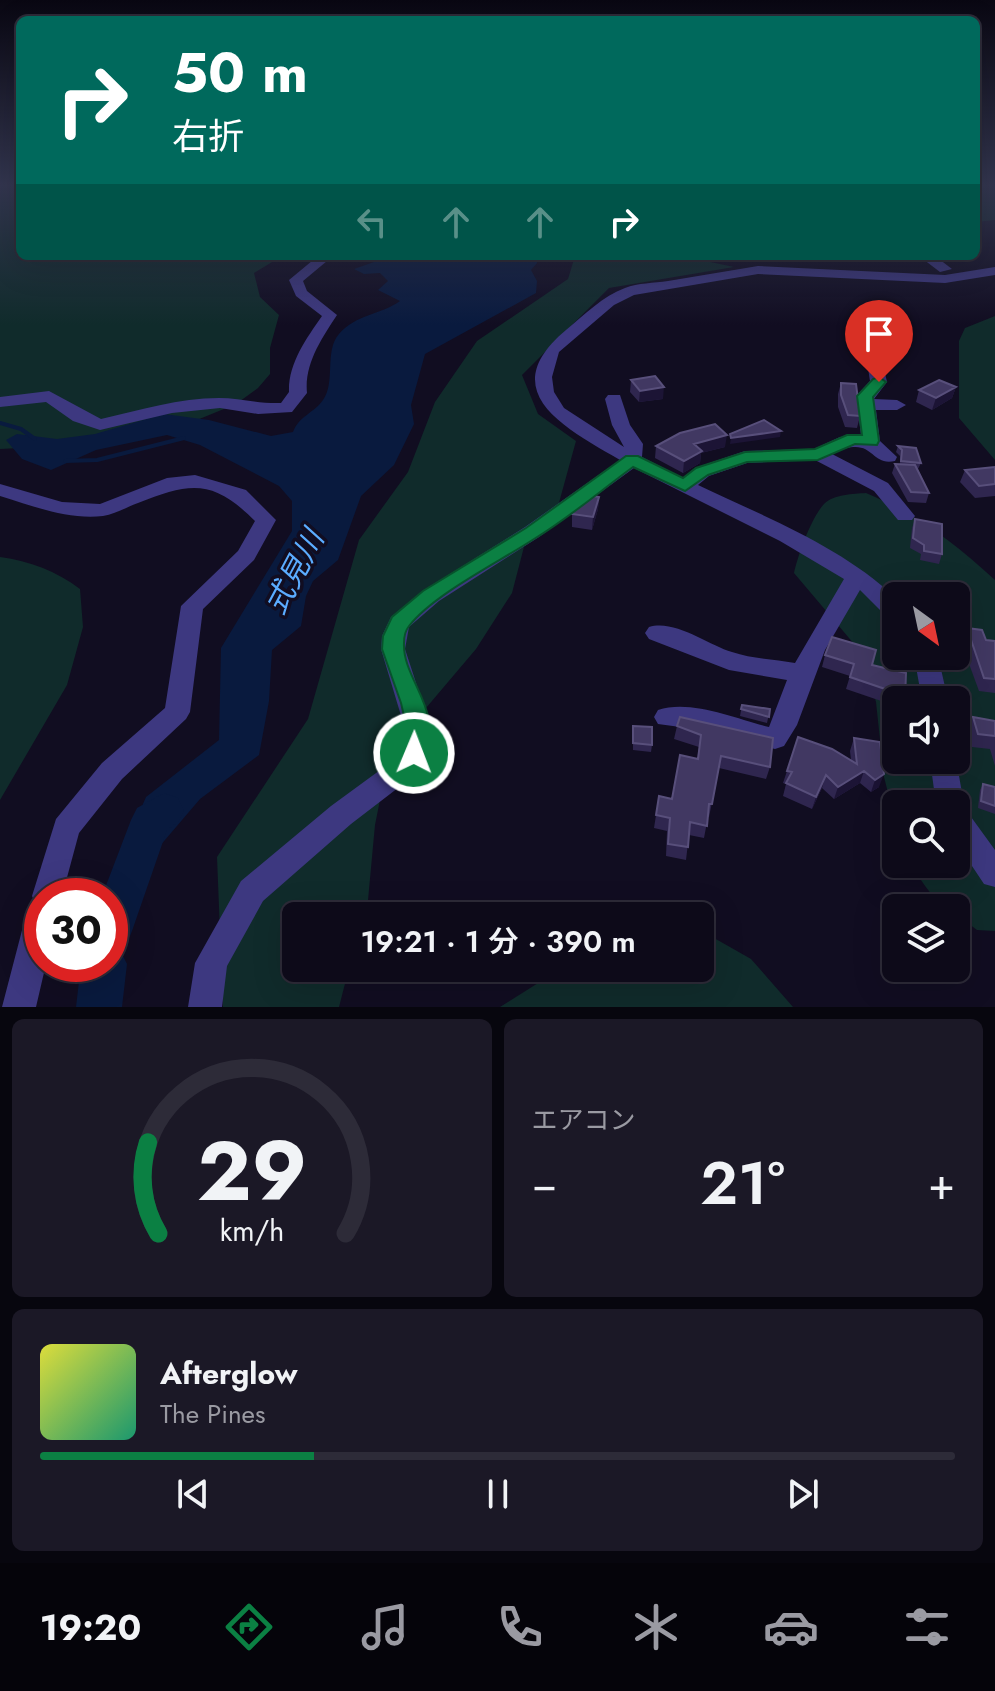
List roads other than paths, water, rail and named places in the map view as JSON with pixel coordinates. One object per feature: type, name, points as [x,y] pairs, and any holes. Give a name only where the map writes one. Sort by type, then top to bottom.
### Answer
[{"type":"street","points":[[0,402],[49,396],[79,417],[100,425],[172,408],[220,403],[258,409],[286,408],[298,393],[297,377],[314,339],[330,315],[301,293],[296,280],[321,260]]},
{"type":"street","points":[[945,270],[995,264]]},
{"type":"street","points":[[882,599],[857,577],[791,538],[632,460],[565,418],[552,405],[542,382],[546,358],[615,297],[630,291],[758,270],[995,271]]},
{"type":"street","points":[[871,441],[865,396],[879,382],[873,349]]},
{"type":"street","points":[[205,1007],[211,963],[252,891],[341,815],[397,773],[414,753],[418,729],[413,703],[393,649],[399,623],[431,596],[532,532],[632,460],[634,444],[621,425],[614,399]]},
{"type":"street","points":[[865,404],[897,405]]},
{"type":"street","points":[[685,486],[702,472],[745,457],[818,454],[853,438],[871,441],[888,457]]},
{"type":"street","points":[[818,454],[881,487],[905,516]]},
{"type":"street","points":[[0,490],[61,508],[102,510],[174,482],[195,481],[239,494],[266,520],[246,555],[192,606],[177,712],[112,771],[66,828],[52,878]]},
{"type":"street","points":[[667,717],[695,719],[775,739],[783,731],[819,634],[857,577]]},
{"type":"street","points":[[657,633],[729,661],[802,673]]},
{"type":"street","points":[[970,842],[995,874]]},
{"type":"street","points":[[19,1007],[25,982]]},
{"type":"water","points":[[537,260],[531,270],[537,281],[536,293],[425,354],[411,405],[414,424],[394,465],[361,496],[338,560],[313,581],[306,596],[301,626],[272,650],[269,701],[259,755],[200,799],[159,847],[130,834],[146,797],[219,740],[221,648],[292,531],[292,501],[279,486],[200,445],[167,435],[96,450],[51,470],[22,459],[6,440],[17,434],[57,439],[95,434],[164,414],[209,420],[271,436],[293,432],[327,393],[332,349],[339,334],[353,322],[400,301],[378,290],[388,281],[380,273],[364,274],[354,269],[374,262]]},
{"type":"waterway","points":[[0,423],[21,429],[35,439]]},
{"type":"waterway","points":[[65,461],[97,460],[184,438]]},
{"type":"waterway","name":"式見川","points":[[128,882],[151,820],[164,810]]},
{"type":"waterway","name":"式見川","points":[[99,1007],[102,982]]}]
